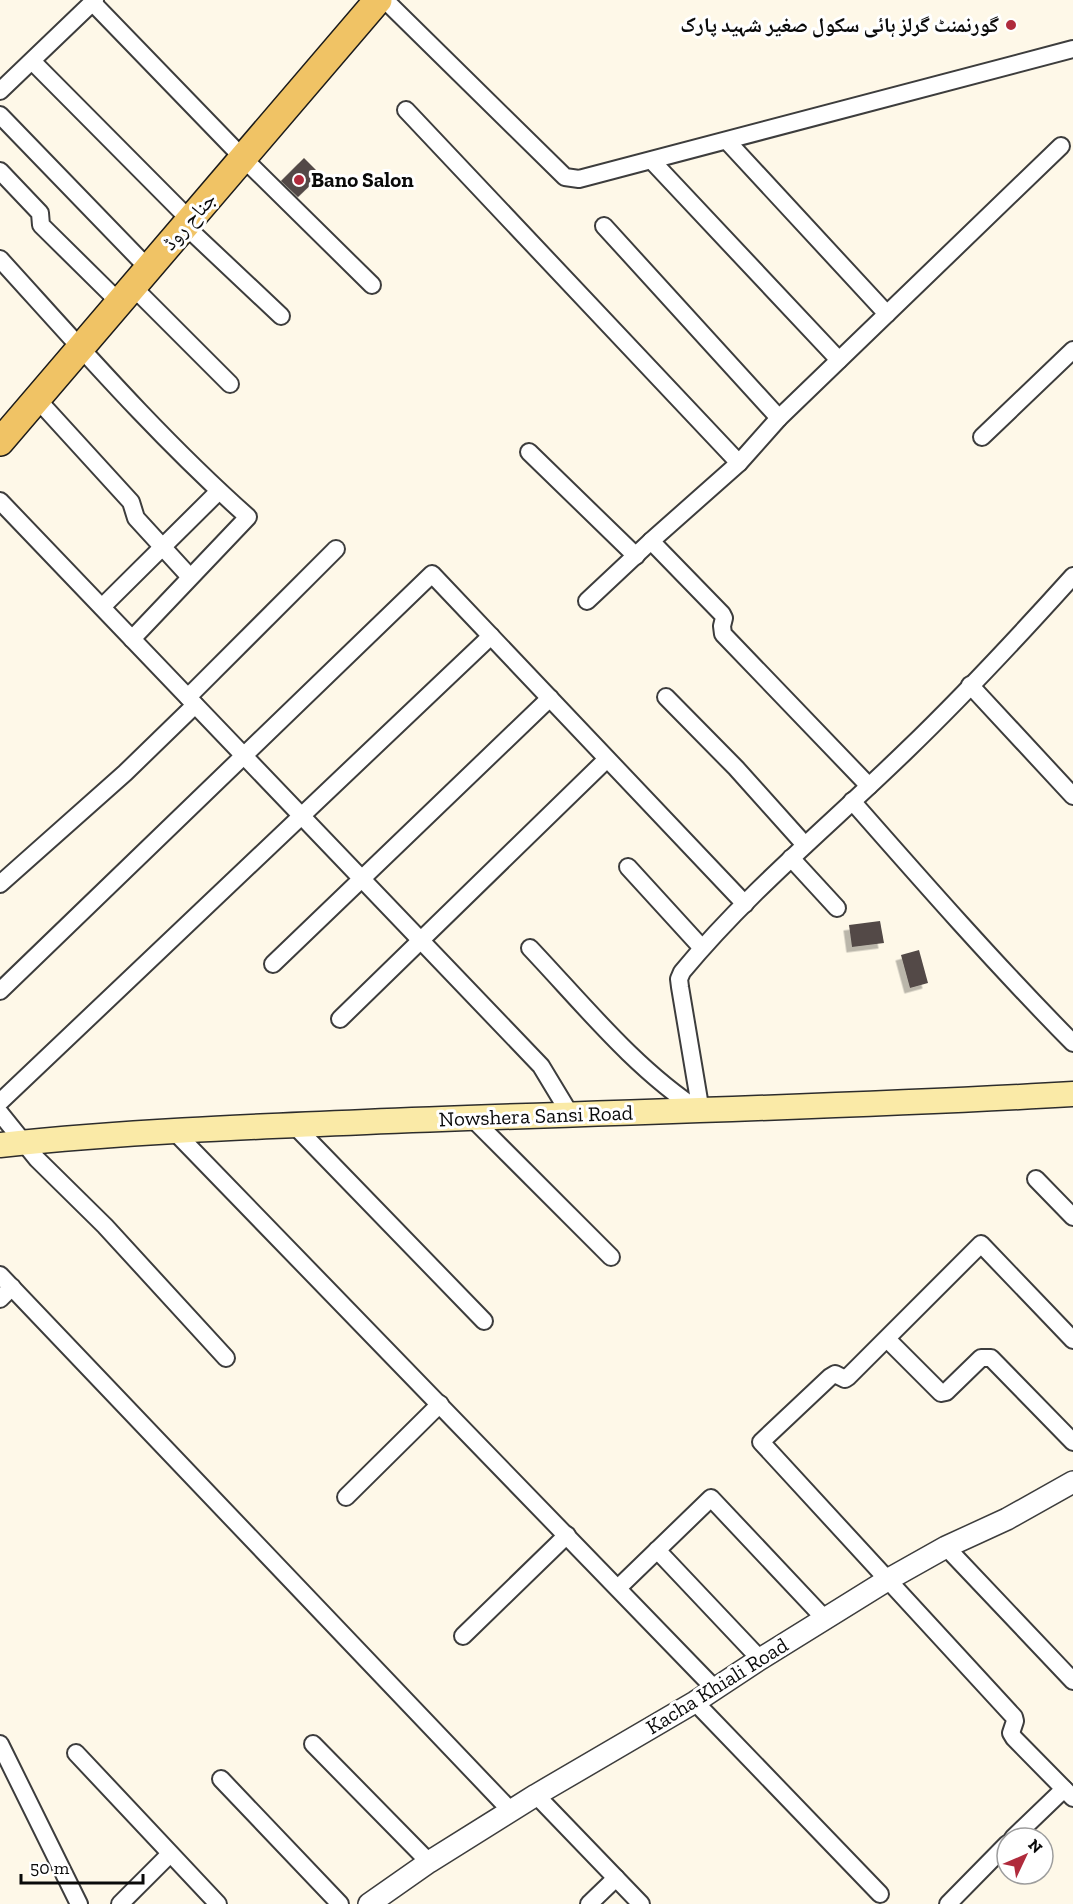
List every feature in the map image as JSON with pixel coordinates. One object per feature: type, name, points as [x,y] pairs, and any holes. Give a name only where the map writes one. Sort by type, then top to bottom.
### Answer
[{"type":"main road","name":"جناح روڈ","points":[[0,442],[378,0]]},
{"type":"main road","name":"Nowshera Sansi Road","points":[[12,1144],[174,1131],[294,1125],[928,1103],[1073,1094]]},
{"type":"street","points":[[385,0],[565,177],[579,180],[1073,50]]},
{"type":"street","points":[[0,91],[94,1],[243,158],[372,285]]},
{"type":"street","points":[[32,61],[190,220],[190,227],[195,235],[281,316]]},
{"type":"street","points":[[406,110],[739,463]]},
{"type":"street","points":[[0,115],[134,286],[230,384]]},
{"type":"street","points":[[727,141],[887,314]]},
{"type":"street","points":[[587,601],[739,463],[779,418],[1061,146]]},
{"type":"street","points":[[652,161],[839,360]]},
{"type":"street","points":[[0,171],[40,213],[41,225],[134,286]]},
{"type":"street","points":[[604,226],[779,418]]},
{"type":"street","points":[[0,259],[80,348],[219,491],[248,517],[132,639]]},
{"type":"street","points":[[982,437],[1073,350]]},
{"type":"street","points":[[37,399],[131,502],[136,518],[190,577]]},
{"type":"street","points":[[528,452],[636,556]]},
{"type":"street","points":[[102,607],[219,491]]},
{"type":"street","points":[[0,501],[542,1066],[570,1114]]},
{"type":"street","points":[[651,541],[722,614],[723,634],[868,786]]},
{"type":"street","points":[[0,884],[125,773],[336,549]]},
{"type":"street","points":[[0,991],[432,574],[745,904]]},
{"type":"street","points":[[701,1112],[678,979],[702,948],[745,904],[970,685],[1073,576]]},
{"type":"street","points":[[0,1102],[491,636]]},
{"type":"street","points":[[970,685],[1073,796]]},
{"type":"street","points":[[666,697],[736,768],[805,845]]},
{"type":"street","points":[[273,964],[550,698]]},
{"type":"street","points":[[340,1019],[607,759]]},
{"type":"street","points":[[852,801],[966,932],[1073,1043]]},
{"type":"street","points":[[791,858],[837,908]]},
{"type":"street","points":[[628,867],[702,948]]},
{"type":"street","points":[[530,948],[648,1070],[701,1112]]},
{"type":"street","points":[[0,1113],[12,1144],[37,1159],[105,1226],[226,1358]]},
{"type":"street","points":[[472,1118],[611,1257]]},
{"type":"street","points":[[294,1125],[484,1321]]},
{"type":"street","points":[[174,1131],[714,1688]]},
{"type":"street","points":[[1036,1179],[1073,1217]]},
{"type":"street","points":[[1029,1826],[1069,1794],[1014,1738],[1011,1733],[1014,1717],[761,1442],[830,1377],[835,1374],[845,1379],[848,1377],[981,1244],[1073,1340]]},
{"type":"street","points":[[0,1275],[511,1811]]},
{"type":"street","points":[[0,1299],[12,1287]]},
{"type":"street","points":[[887,1339],[941,1393],[946,1392],[981,1358],[991,1358],[1073,1442]]},
{"type":"street","points":[[346,1497],[440,1404]]},
{"type":"street","name":"Kacha Khiali Road","points":[[369,1904],[429,1862],[695,1702],[889,1579],[946,1547],[1071,1486]]},
{"type":"street","points":[[618,1588],[711,1498],[825,1619]]},
{"type":"street","points":[[463,1636],[567,1535]]},
{"type":"street","points":[[946,1547],[1073,1681]]},
{"type":"street","points":[[657,1550],[760,1659]]},
{"type":"street","points":[[695,1702],[880,1894]]},
{"type":"street","points":[[0,1743],[79,1904]]},
{"type":"street","points":[[313,1744],[429,1862]]},
{"type":"street","points":[[76,1753],[218,1904]]},
{"type":"street","points":[[221,1779],[340,1904]]},
{"type":"street","points":[[537,1795],[642,1904]]},
{"type":"street","points":[[120,1904],[170,1854]]},
{"type":"street","points":[[948,1904],[995,1856]]},
{"type":"street","points":[[589,1904],[616,1878]]},
{"type":"building","name":"Bano Salon","points":[[304,158],[321,175],[298,197],[281,181]]},
{"type":"building","points":[[880,921],[884,943],[852,947],[849,925]]},
{"type":"building","points":[[919,950],[928,983],[910,988],[901,955]]},
{"type":"place","name":"گورنمنٹ گرلز ہائی سکول صغیر شہید پارک","points":[[1011,25]]},
{"type":"place","name":"Bano Salon","points":[[299,180]]}]
